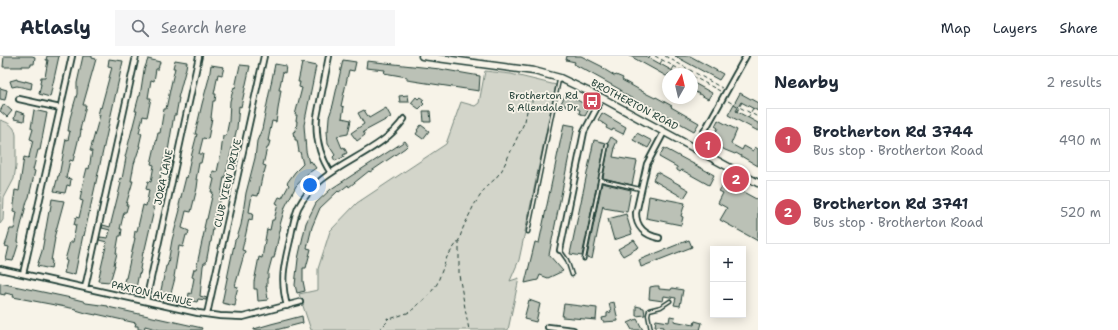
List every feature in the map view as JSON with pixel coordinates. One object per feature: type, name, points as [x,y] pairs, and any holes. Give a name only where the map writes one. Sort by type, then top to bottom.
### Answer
[{"type":"street","points":[[24,274],[72,56]]},
{"type":"street","points":[[85,288],[136,56]]},
{"type":"street","name":"JORA LANE","points":[[146,301],[199,56]]},
{"type":"street","name":"CLUB VIEW DRIVE","points":[[207,314],[264,56]]},
{"type":"street","points":[[329,56],[316,127],[318,148],[331,173]]},
{"type":"street","name":"BROTHERTON ROAD","points":[[422,56],[534,71],[560,78],[602,98],[758,183]]},
{"type":"street","points":[[695,148],[746,56]]},
{"type":"street","points":[[560,250],[584,132],[602,98]]},
{"type":"street","points":[[19,99],[60,108]]},
{"type":"street","points":[[287,306],[282,277],[295,215],[302,201],[308,192],[331,173],[375,145],[398,127],[404,118]]},
{"type":"street","points":[[659,238],[652,237],[642,230],[637,220],[636,213],[647,164],[664,132]]},
{"type":"street","name":"PAXTON AVENUE","points":[[0,269],[220,316],[243,317],[300,302]]},
{"type":"street","points":[[548,327],[573,330]]},
{"type":"lane","points":[[528,232],[560,78]]},
{"type":"lane","points":[[584,258],[607,145]]},
{"type":"lane","points":[[601,180],[641,189]]},
{"type":"lane","points":[[560,250],[567,260],[572,275]]},
{"type":"lane","points":[[651,330],[648,315],[649,310],[662,306],[670,301]]},
{"type":"path","points":[[655,56],[677,68]]},
{"type":"path","points":[[665,56],[686,68]]},
{"type":"path","points":[[660,64],[663,60]]},
{"type":"path","points":[[701,71],[699,75],[722,88]]},
{"type":"path","points":[[698,80],[720,92]]},
{"type":"path","points":[[706,89],[708,85]]},
{"type":"path","points":[[379,330],[388,321],[387,318],[390,319],[410,312],[429,295],[438,284],[447,257],[459,240],[474,205],[486,187],[502,170],[525,121],[527,111],[526,101],[530,97],[532,98],[532,102],[527,111]]},
{"type":"path","points":[[727,100],[758,117]]},
{"type":"path","points":[[737,112],[742,102]]},
{"type":"path","points":[[748,118],[753,108]]},
{"type":"path","points":[[459,240],[459,276],[469,330]]},
{"type":"shaded area","points":[[485,71],[511,74],[556,85],[519,260],[510,281],[519,278],[508,330],[311,330],[299,294],[318,290],[318,269],[330,231],[357,203],[446,144],[461,102],[475,106],[479,103]]},
{"type":"shaded area","points":[[0,120],[11,125],[14,129],[16,135],[16,166],[14,179],[4,198],[3,220],[0,224]]},
{"type":"building","points":[[4,56],[32,56],[35,57],[34,64],[31,64],[31,66],[22,67],[3,67]]},
{"type":"building","points":[[47,56],[59,56],[50,97],[39,94],[41,77],[45,77],[48,60],[46,60]]},
{"type":"building","points":[[83,56],[92,56],[92,58],[96,59],[83,105],[86,105],[80,130],[80,137],[73,161],[70,160],[66,178],[71,179],[70,186],[67,185],[65,193],[54,191],[59,176],[66,139],[68,140],[70,131],[68,131],[70,118],[77,94],[77,83]]},
{"type":"building","points":[[567,56],[581,56],[603,67],[602,68],[615,76],[616,75],[623,78],[622,80],[647,94],[662,100],[662,104],[668,104],[699,123],[694,131],[620,92],[621,90],[574,64],[575,62],[566,60]]},
{"type":"building","points":[[630,56],[646,56],[667,68],[662,68],[662,74]]},
{"type":"building","points":[[675,56],[690,56],[723,74],[719,80]]},
{"type":"building","points":[[109,59],[123,61],[75,274],[72,273],[72,275],[64,273],[67,261],[65,260],[70,242],[73,242],[76,225],[74,225],[76,217],[79,218],[83,201],[80,200],[87,168],[89,169],[92,151],[90,151],[100,115],[98,115],[100,107],[101,108],[112,67],[108,66]]},
{"type":"building","points":[[148,59],[160,62],[158,69],[156,69],[154,81],[151,80],[148,98],[151,98],[147,117],[143,116],[139,133],[142,133],[140,146],[134,164],[131,181],[133,181],[126,205],[128,205],[126,212],[124,212],[120,229],[122,229],[121,236],[119,236],[115,265],[110,282],[98,281],[107,242],[99,240],[100,237],[108,238],[110,230],[102,228],[103,225],[110,227],[121,183],[119,182],[120,178],[122,179],[125,157],[137,111],[135,111],[140,96],[144,70]]},
{"type":"building","points":[[175,60],[187,62],[186,68],[178,98],[176,115],[174,115],[168,151],[165,156],[154,201],[154,210],[143,252],[141,270],[136,288],[123,285],[135,238],[135,231],[137,231],[143,205],[146,206],[149,190],[146,189],[148,181],[151,182],[154,165],[151,164],[158,133],[160,133],[164,109],[166,109],[175,68],[173,68]]},
{"type":"building","points":[[343,60],[356,62],[354,71],[349,70],[341,106],[344,107],[342,118],[351,120],[348,134],[337,136],[342,148],[344,147],[347,153],[343,155],[344,157],[335,161],[333,157],[335,155],[328,144],[327,131]]},
{"type":"building","points":[[367,61],[440,69],[480,76],[479,91],[407,80],[407,77],[384,73],[385,70],[366,68]]},
{"type":"building","points":[[302,63],[316,66],[304,125],[306,151],[309,163],[311,161],[316,168],[307,174],[296,186],[285,207],[274,258],[272,258],[267,278],[266,286],[268,300],[258,301],[257,289],[254,289],[254,282],[259,257],[262,258],[267,229],[270,230],[272,220],[274,220],[278,204],[276,203],[279,197],[282,198],[289,185],[287,183],[303,164],[297,140],[295,140],[293,132],[296,131],[297,115],[295,115],[302,88],[299,87],[300,82],[298,82]]},
{"type":"building","points":[[275,64],[286,66],[285,73],[283,72],[279,90],[281,90],[276,122],[272,121],[268,141],[270,141],[263,165],[266,166],[258,196],[252,195],[249,212],[253,213],[252,220],[249,219],[242,250],[245,251],[235,286],[238,287],[235,298],[235,306],[222,303],[235,240],[241,225],[246,193],[255,158],[257,141],[262,129]]},
{"type":"building","points":[[211,65],[224,67],[222,75],[218,74],[208,139],[203,138],[199,154],[203,154],[201,163],[199,163],[196,180],[198,180],[197,188],[191,212],[186,211],[182,228],[189,231],[188,235],[186,235],[183,247],[179,246],[175,278],[170,297],[160,295],[180,210],[179,205],[197,134],[195,134]]},
{"type":"building","points":[[240,65],[250,66],[241,107],[239,106],[237,128],[224,177],[217,215],[215,215],[211,242],[206,263],[204,263],[203,266],[200,296],[207,298],[206,300],[198,299],[197,302],[188,300],[189,293],[191,294],[194,278],[192,277],[194,269],[196,269],[213,192],[211,192],[214,179],[212,178],[213,171],[217,172],[223,136],[226,136],[229,121],[230,101],[234,87],[235,88]]},
{"type":"building","points":[[17,79],[32,83],[31,89],[17,86],[12,87],[10,81]]},
{"type":"building","points":[[698,85],[712,93],[708,99],[698,93]]},
{"type":"building","points":[[0,88],[7,90],[5,100],[0,99]]},
{"type":"building","points":[[740,93],[758,103],[758,111],[741,102],[736,111],[758,123],[758,131],[728,115]]},
{"type":"building","points":[[566,94],[590,107],[585,116],[579,113],[580,110],[568,104],[567,106],[561,103]]},
{"type":"building","points":[[408,95],[409,102],[400,102],[399,96]]},
{"type":"building","points":[[416,97],[418,99],[420,97],[424,100],[422,102],[424,104],[419,109],[411,103]]},
{"type":"building","points":[[4,104],[12,111],[7,117],[0,111]]},
{"type":"building","points":[[386,108],[391,117],[363,132],[365,135],[357,141],[351,133],[364,124],[358,113],[364,110],[369,118]]},
{"type":"building","points":[[34,110],[47,113],[40,150],[38,150],[33,170],[35,171],[19,234],[19,242],[13,261],[6,260],[9,247],[5,246],[10,229],[14,229],[17,212],[13,211],[15,190],[19,191],[24,157],[29,157],[33,140],[30,139],[33,129],[31,128]]},
{"type":"building","points":[[16,111],[25,114],[24,121],[14,119]]},
{"type":"building","points":[[423,111],[430,111],[431,122],[424,122]]},
{"type":"building","points":[[602,113],[626,127],[623,134],[613,129],[612,131],[606,128],[607,126],[598,120]]},
{"type":"building","points":[[718,120],[737,130],[731,144],[742,150],[744,146],[753,151],[755,147],[758,149],[758,166],[736,153],[735,154],[725,150],[720,147],[721,145],[711,140],[718,128],[715,126]]},
{"type":"building","points":[[564,124],[575,126],[549,255],[563,271],[548,278],[540,275],[538,280],[525,283],[535,242],[539,243]]},
{"type":"building","points":[[421,125],[429,131],[423,139],[416,134]]},
{"type":"building","points":[[637,133],[652,141],[648,148],[633,140]]},
{"type":"building","points":[[611,137],[617,141],[614,148],[613,157],[637,161],[632,185],[603,178],[609,145],[608,143]]},
{"type":"building","points":[[594,140],[606,143],[582,256],[570,254]]},
{"type":"building","points":[[405,141],[408,145],[405,148],[370,172],[369,171],[349,187],[348,185],[339,192],[338,191],[320,208],[312,227],[307,248],[311,249],[306,268],[303,268],[305,291],[297,293],[295,285],[298,259],[306,223],[316,203],[331,189]]},
{"type":"building","points":[[664,148],[714,175],[709,185],[682,170],[680,172],[677,170],[677,167],[659,157]]},
{"type":"building","points":[[657,172],[689,190],[684,198],[653,180]]},
{"type":"building","points":[[725,182],[758,200],[758,241],[720,220],[727,208],[718,203],[723,193],[719,191]]},
{"type":"building","points":[[602,183],[631,190],[627,212],[604,208],[603,205],[592,259],[587,257]]},
{"type":"building","points":[[649,196],[685,203],[681,216],[683,217],[681,225],[646,218]]},
{"type":"building","points":[[52,199],[64,201],[54,238],[51,269],[37,266],[42,251]]},
{"type":"building","points":[[626,214],[632,234],[614,240],[608,219]]},
{"type":"building","points":[[634,240],[639,247],[623,256],[618,249]]},
{"type":"building","points":[[689,240],[692,247],[641,267],[639,260]]},
{"type":"building","points":[[0,283],[202,328],[201,330],[160,330],[145,326],[144,330],[138,329],[138,326],[135,326],[136,323],[86,313],[76,309],[13,297],[14,295],[5,293],[5,295],[0,294]]},
{"type":"building","points":[[659,286],[659,289],[671,290],[672,288],[683,290],[680,306],[674,305],[676,298],[664,296],[663,301],[649,299],[650,287]]},
{"type":"building","points":[[529,300],[540,304],[536,322],[524,319]]},
{"type":"building","points":[[614,302],[618,321],[603,322],[602,318],[607,317],[607,313],[611,312],[609,303]]},
{"type":"building","points":[[564,304],[597,308],[596,320],[562,317]]},
{"type":"building","points":[[636,306],[644,308],[645,315],[636,316]]},
{"type":"building","points":[[302,316],[303,323],[276,330],[254,330],[271,324]]},
{"type":"building","points":[[670,316],[675,317],[674,321],[694,325],[695,321],[702,323],[700,330],[663,330],[664,327],[655,326],[656,320],[669,322]]},
{"type":"building","points":[[637,319],[643,330],[632,330],[628,323]]},
{"type":"place","name":"Brotherton Rd & Allendale Dr","points":[[592,101]]},
{"type":"place","name":"Brotherton Rd 3744","points":[[708,145]]},
{"type":"place","name":"Brotherton Rd 3741","points":[[736,179]]}]
